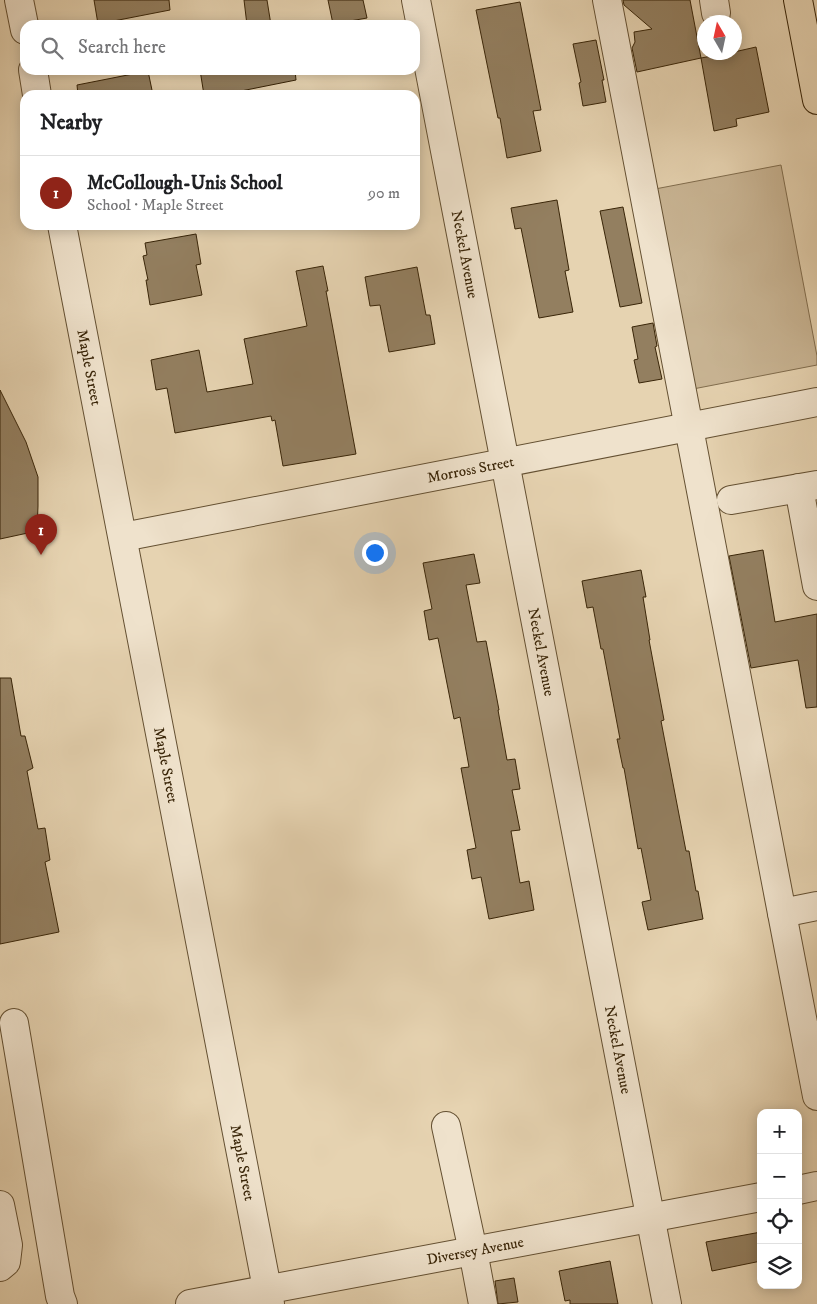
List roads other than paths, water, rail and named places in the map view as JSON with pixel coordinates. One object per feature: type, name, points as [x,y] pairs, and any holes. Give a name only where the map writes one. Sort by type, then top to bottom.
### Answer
[{"type":"main road","points":[[798,0],[817,100]]},
{"type":"street","points":[[19,0],[23,20]]},
{"type":"street","name":"Neckel Avenue","points":[[416,0],[420,20]]},
{"type":"street","points":[[607,0],[782,913],[809,1009],[817,1096]]},
{"type":"street","name":"Neckel Avenue","points":[[420,21],[667,1304]]},
{"type":"street","points":[[34,75],[36,90]]},
{"type":"street","name":"Maple Street","points":[[63,230],[268,1297]]},
{"type":"street","name":"Morross Street","points":[[123,537],[817,402]]},
{"type":"street","points":[[731,500],[808,486],[817,586]]},
{"type":"street","points":[[782,913],[817,906]]},
{"type":"street","points":[[14,1023],[62,1304]]},
{"type":"street","points":[[446,1126],[473,1251],[482,1304]]},
{"type":"street","points":[[802,1189],[817,1186]]},
{"type":"street","name":"Diversey Avenue","points":[[190,1304],[268,1297],[473,1251],[757,1198]]},
{"type":"street","points":[[0,1205],[8,1245],[6,1262],[0,1267]]},
{"type":"place","name":"McCollough-Unis School","points":[[41,555]]}]
